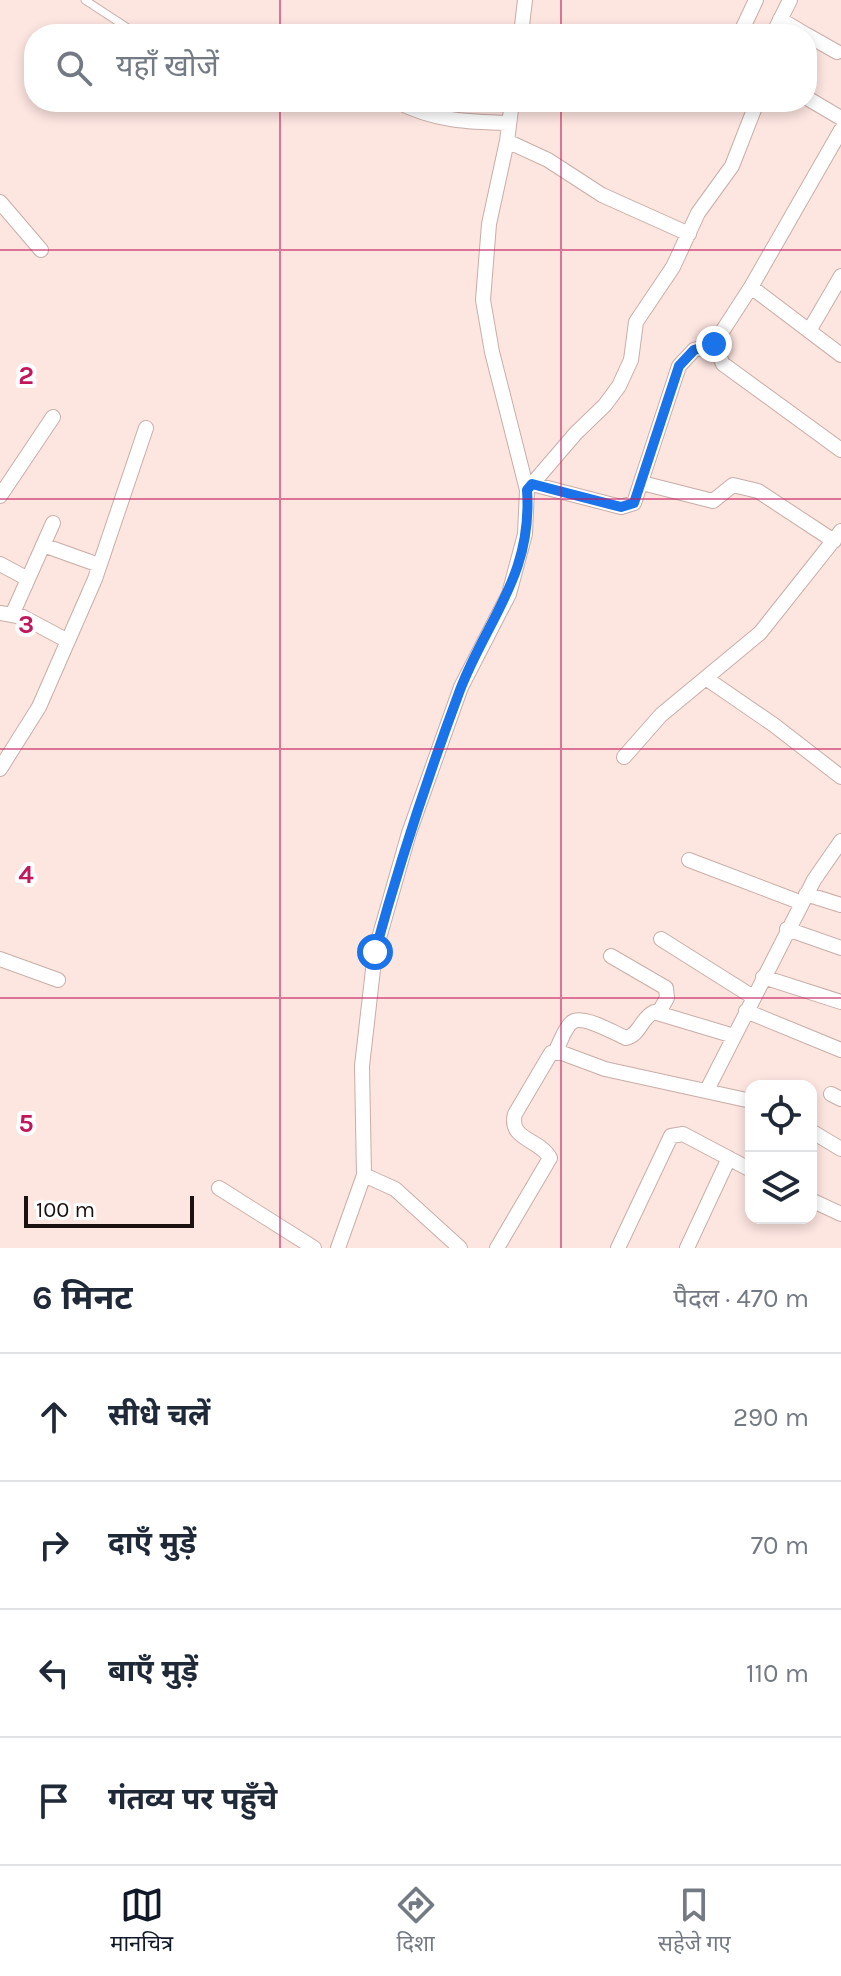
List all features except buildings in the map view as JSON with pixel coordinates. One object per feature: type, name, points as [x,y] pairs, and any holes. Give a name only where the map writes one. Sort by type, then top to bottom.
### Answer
[{"type":"street","points":[[522,24],[525,0]]},
{"type":"street","points":[[745,24],[756,0]]},
{"type":"street","points":[[778,24],[790,0]]},
{"type":"street","points":[[780,19],[788,24]]},
{"type":"street","points":[[817,41],[837,52]]},
{"type":"street","points":[[817,104],[841,118]]},
{"type":"street","points":[[417,112],[439,119],[509,123]]},
{"type":"street","points":[[338,1248],[364,1175],[362,1066],[375,952],[409,833],[461,687],[509,594],[525,534],[530,487],[492,352],[483,300],[489,224],[511,112]]},
{"type":"street","points":[[530,487],[619,386],[631,360],[636,322],[673,267],[703,204],[732,166],[753,112]]},
{"type":"street","points":[[530,487],[628,507],[638,497],[679,366],[694,350],[714,344],[751,287],[841,130]]},
{"type":"street","points":[[507,141],[548,160],[602,195],[689,234]]},
{"type":"street","points":[[0,202],[41,250]]},
{"type":"street","points":[[809,331],[841,276]]},
{"type":"street","points":[[751,287],[841,355]]},
{"type":"street","points":[[714,344],[723,364],[841,450]]},
{"type":"street","points":[[0,496],[53,417]]},
{"type":"street","points":[[0,769],[39,707],[68,641],[99,565],[146,428]]},
{"type":"street","points":[[624,757],[651,724],[760,633],[837,536],[746,486],[733,485],[713,501],[642,483]]},
{"type":"street","points":[[53,523],[28,579],[6,614],[23,617],[68,641]]},
{"type":"street","points":[[43,545],[99,565]]},
{"type":"street","points":[[0,564],[28,579]]},
{"type":"street","points":[[707,679],[781,730],[841,777]]},
{"type":"street","points":[[707,1090],[787,929],[841,841]]},
{"type":"street","points":[[689,860],[804,898],[841,905]]},
{"type":"street","points":[[787,929],[841,948]]},
{"type":"street","points":[[661,939],[753,997]]},
{"type":"street","points":[[611,956],[666,988],[667,998],[659,1012]]},
{"type":"street","points":[[0,959],[58,980]]},
{"type":"street","points":[[763,977],[841,1002]]},
{"type":"street","points":[[746,1011],[841,1050]]},
{"type":"street","points":[[497,1248],[549,1163],[549,1154],[519,1134],[513,1122],[547,1058],[555,1052],[570,1023],[587,1021],[626,1038],[634,1035],[648,1015],[659,1012],[734,1036]]},
{"type":"street","points":[[555,1052],[605,1069],[745,1100]]},
{"type":"street","points":[[618,1248],[671,1136],[683,1134],[745,1167]]},
{"type":"street","points":[[817,1135],[841,1149]]},
{"type":"street","points":[[687,1248],[729,1158]]},
{"type":"street","points":[[364,1175],[395,1189],[460,1248]]},
{"type":"street","points":[[219,1188],[314,1248]]},
{"type":"street","points":[[817,1203],[841,1214]]},
{"type":"lane","points":[[85,0],[122,24]]},
{"type":"route","points":[[375,952],[409,833],[461,687],[509,594],[525,534],[527,490],[532,484],[621,507],[634,503],[679,366],[694,350],[714,344]]}]
